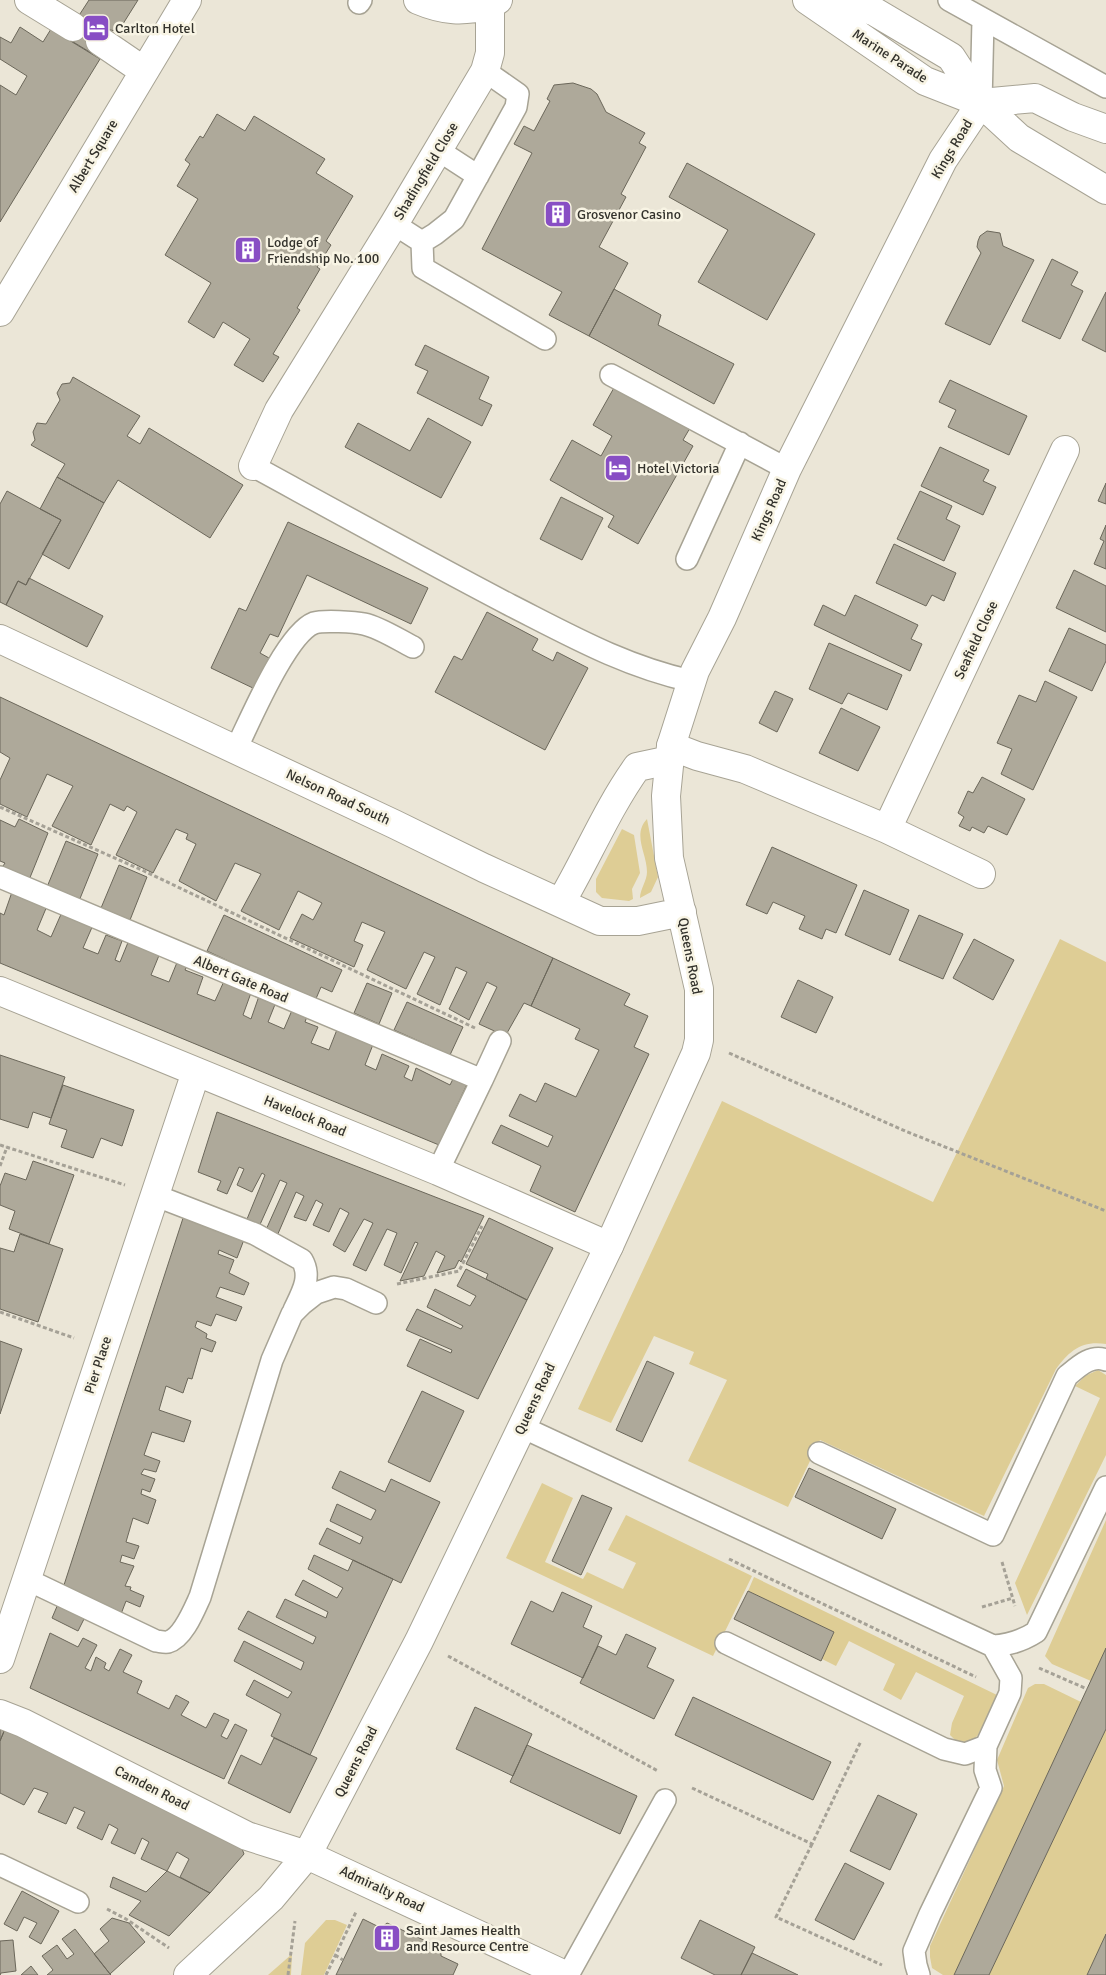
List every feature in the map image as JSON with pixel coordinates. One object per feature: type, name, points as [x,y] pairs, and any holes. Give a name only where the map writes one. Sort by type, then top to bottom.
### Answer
[{"type":"street","points":[[29,0],[72,27]]},
{"type":"street","name":"Albert Square","points":[[0,312],[187,0]]},
{"type":"street","points":[[418,0],[445,8],[467,11],[494,2]]},
{"type":"street","name":"Marine Parade","points":[[807,0],[925,81],[981,103]]},
{"type":"street","name":"Marine Parade","points":[[843,0],[875,12],[951,57],[981,103]]},
{"type":"street","name":"Shadingfield Close","points":[[253,466],[279,410],[394,224],[485,71],[490,53],[494,2]]},
{"type":"street","points":[[100,41],[144,71]]},
{"type":"street","points":[[981,103],[1035,98],[1073,117],[1106,130]]},
{"type":"street","points":[[981,103],[1019,138],[1106,190]]},
{"type":"street","name":"Kings Road","points":[[671,753],[691,681],[787,469],[944,160],[981,103]]},
{"type":"street","name":"Seafield Close","points":[[887,829],[1065,450]]},
{"type":"street","name":"Nelson Road South","points":[[0,639],[600,921],[638,920],[682,912]]},
{"type":"street","points":[[561,902],[584,862],[620,791],[637,767],[671,753],[697,756],[745,769],[887,829],[982,874]]},
{"type":"street","name":"Queens Road","points":[[191,1973],[271,1898],[307,1855],[419,1641],[609,1246],[696,1053],[699,1040],[699,989],[669,858],[666,796],[671,753]]},
{"type":"street","name":"Havelock Road","points":[[0,991],[438,1171],[609,1246]]},
{"type":"street","name":"Pier Place","points":[[0,1659],[196,1072]]},
{"type":"street","name":"Camden Road","points":[[0,1714],[23,1723],[247,1836],[307,1855]]},
{"type":"street","name":"Admiralty Road","points":[[307,1855],[567,1975]]},
{"type":"lane","points":[[949,0],[1106,87]]},
{"type":"lane","points":[[981,103],[983,20]]},
{"type":"lane","points":[[422,242],[454,219],[516,107],[518,94],[485,71]]},
{"type":"lane","points":[[438,150],[478,176]]},
{"type":"lane","points":[[394,224],[422,242]]},
{"type":"lane","points":[[422,242],[423,268],[545,339]]},
{"type":"lane","points":[[611,375],[787,469]]},
{"type":"lane","points":[[687,559],[740,443]]},
{"type":"lane","points":[[253,466],[442,570],[611,656],[659,674],[691,681]]},
{"type":"lane","points":[[236,749],[279,662],[298,636],[314,623],[366,624],[413,647]]},
{"type":"lane","name":"Albert Gate Road","points":[[0,878],[482,1080]]},
{"type":"lane","points":[[438,1171],[500,1041]]},
{"type":"lane","points":[[26,1579],[156,1641],[168,1642],[177,1636],[188,1623],[200,1597],[272,1360],[304,1288],[307,1276],[306,1267],[302,1260],[254,1234],[154,1195]]},
{"type":"lane","points":[[292,1314],[316,1293],[334,1287],[346,1289],[376,1303]]},
{"type":"lane","points":[[819,1453],[993,1535],[1067,1376],[1082,1362],[1101,1358],[1106,1360]]},
{"type":"lane","points":[[522,1427],[993,1646],[1007,1645],[1026,1639],[1036,1632],[1106,1487]]},
{"type":"lane","points":[[726,1643],[944,1749],[965,1754],[986,1746]]},
{"type":"lane","points":[[920,1975],[914,1951],[991,1788],[985,1770],[986,1746],[1010,1693],[1011,1678],[993,1646]]},
{"type":"lane","points":[[567,1975],[666,1800]]},
{"type":"lane","points":[[0,1865],[78,1902]]},
{"type":"path","points":[[0,808],[144,871],[465,1022],[500,1041]]},
{"type":"path","points":[[699,1040],[905,1131],[1106,1211]]},
{"type":"path","points":[[0,1145],[154,1195]]},
{"type":"path","points":[[0,1166],[6,1147]]},
{"type":"path","points":[[376,1303],[382,1288],[459,1271],[498,1197]]},
{"type":"path","points":[[0,1312],[103,1348]]},
{"type":"path","points":[[993,1535],[1026,1639]]},
{"type":"path","points":[[724,1556],[1010,1693]]},
{"type":"path","points":[[419,1641],[676,1781],[812,1844]]},
{"type":"path","points":[[1037,1666],[1087,1689]]},
{"type":"path","points":[[862,1740],[776,1917],[882,1964]]},
{"type":"path","points":[[666,1800],[676,1781]]},
{"type":"path","points":[[326,1975],[360,1905],[379,1913],[390,1892]]},
{"type":"path","points":[[271,1898],[296,1918],[288,1975]]},
{"type":"path","points":[[78,1902],[93,1903],[126,1918],[174,1951],[191,1973]]},
{"type":"path","points":[[336,1955],[343,1960]]},
{"type":"shaded area","points":[[647,819],[658,877],[651,892],[640,898],[647,872],[640,838],[643,825]]},
{"type":"shaded area","points":[[622,829],[634,835],[640,873],[632,889],[633,899],[629,901],[602,898],[596,892],[596,879]]},
{"type":"shaded area","points":[[1060,939],[1106,962],[1106,1344],[1097,1343],[1077,1348],[1056,1369],[984,1516],[820,1440],[788,1507],[688,1461],[727,1380],[689,1364],[694,1352],[654,1336],[611,1423],[578,1409],[722,1101],[933,1202]]},
{"type":"shaded area","points":[[1098,1370],[1106,1375],[1106,1455],[1027,1615],[1015,1583],[1100,1398],[1075,1386],[1085,1376]]},
{"type":"shaded area","points":[[542,1483],[573,1498],[545,1562],[583,1579],[587,1572],[623,1589],[636,1563],[608,1550],[626,1515],[752,1576],[713,1656],[506,1558]]},
{"type":"shaded area","points":[[1106,1520],[1106,1648],[1091,1681],[1052,1664],[1045,1656]]},
{"type":"shaded area","points":[[754,1577],[997,1695],[978,1735],[968,1745],[958,1743],[950,1735],[952,1723],[964,1696],[916,1672],[901,1700],[883,1690],[895,1664],[849,1641],[836,1666],[822,1659],[834,1632],[748,1591]]},
{"type":"shaded area","points":[[1035,1684],[1044,1684],[1081,1702],[954,1975],[943,1975],[932,1968],[930,1946],[1004,1786],[997,1760],[1028,1688]]},
{"type":"shaded area","points":[[1106,1729],[1106,1934],[1087,1975],[989,1975]]},
{"type":"shaded area","points":[[326,1920],[335,1920],[347,1925],[324,1975],[301,1975],[305,1943]]},
{"type":"shaded area","points":[[292,1954],[291,1975],[268,1975]]},
{"type":"building","name":"Carlton Hotel","points":[[89,0],[138,0],[121,27],[116,31],[105,29],[93,54],[65,37]]},
{"type":"building","points":[[20,27],[43,42],[51,29],[100,59],[0,222],[0,85],[16,95],[27,76],[0,59],[0,37],[11,43]]},
{"type":"building","name":"Grosvenor Casino","points":[[573,83],[591,89],[597,94],[606,112],[645,133],[639,143],[646,147],[621,194],[626,197],[599,247],[628,263],[589,336],[549,315],[562,292],[482,249],[532,153],[514,144],[524,126],[534,131],[550,101],[547,99],[554,85]]},
{"type":"building","name":"Lodge of Friendship No. 100","points":[[217,114],[245,131],[254,116],[325,159],[316,173],[353,196],[326,241],[331,245],[317,267],[320,269],[297,308],[300,310],[273,354],[279,357],[263,382],[234,365],[250,339],[223,322],[214,338],[188,322],[211,283],[165,255],[198,199],[177,186],[190,164],[185,160],[200,136],[203,138]]},
{"type":"building","points":[[687,163],[815,234],[767,320],[698,282],[728,230],[669,197]]},
{"type":"building","points":[[987,231],[1000,233],[1003,246],[1034,260],[990,345],[945,324],[981,253],[977,247],[980,236]]},
{"type":"building","points":[[1052,259],[1078,272],[1071,285],[1083,291],[1060,339],[1022,321]]},
{"type":"building","points":[[614,289],[661,315],[658,325],[734,364],[714,404],[589,336]]},
{"type":"building","points":[[1106,292],[1106,352],[1082,340]]},
{"type":"building","points":[[425,345],[489,377],[479,399],[492,405],[482,426],[417,393],[428,371],[415,365]]},
{"type":"building","points":[[73,377],[140,416],[127,436],[140,444],[149,428],[243,485],[210,538],[118,480],[104,503],[57,477],[65,464],[31,445],[35,440],[33,432],[37,423],[46,424],[60,400],[57,393],[62,384],[70,383]]},
{"type":"building","points":[[950,380],[1027,416],[1009,455],[948,427],[956,410],[939,402]]},
{"type":"building","name":"Hotel Victoria","points":[[615,386],[690,428],[683,440],[693,446],[638,544],[608,527],[614,516],[550,480],[572,440],[601,456],[612,436],[593,425]]},
{"type":"building","points":[[428,418],[471,442],[441,498],[345,447],[358,423],[410,451]]},
{"type":"building","points":[[940,447],[989,470],[983,481],[996,487],[983,515],[921,486]]},
{"type":"building","points":[[57,477],[104,503],[69,569],[42,554],[61,520],[40,509]]},
{"type":"building","points":[[1106,483],[1106,504],[1098,501]]},
{"type":"building","points":[[7,491],[61,520],[26,585],[18,581],[6,605],[0,602],[0,504]]},
{"type":"building","points":[[920,491],[952,506],[946,519],[960,526],[944,561],[897,539]]},
{"type":"building","points":[[561,497],[603,518],[582,560],[540,539]]},
{"type":"building","points":[[288,522],[428,588],[411,624],[307,575],[278,637],[270,634],[260,653],[269,658],[255,689],[211,668],[239,608],[246,611]]},
{"type":"building","points":[[1106,525],[1106,569],[1094,564],[1104,541],[1100,539]]},
{"type":"building","points":[[894,544],[956,573],[944,601],[932,595],[926,606],[876,583]]},
{"type":"building","points":[[1074,570],[1106,586],[1106,632],[1056,608]]},
{"type":"building","points":[[29,578],[103,616],[87,647],[6,605],[18,581],[26,585]]},
{"type":"building","points":[[855,595],[918,625],[911,639],[922,644],[910,671],[814,625],[823,605],[845,616]]},
{"type":"building","points":[[487,612],[538,639],[532,650],[553,661],[557,652],[588,668],[545,750],[435,692],[454,656],[462,660]]},
{"type":"building","points":[[1069,628],[1106,645],[1106,661],[1092,691],[1049,671]]},
{"type":"building","points":[[829,643],[902,675],[887,710],[848,693],[842,704],[809,689]]},
{"type":"building","points":[[1045,681],[1077,697],[1033,790],[1001,774],[1012,749],[997,743],[1019,695],[1036,702]]},
{"type":"building","points":[[775,691],[793,699],[777,732],[759,723]]},
{"type":"building","points":[[0,697],[553,958],[531,1006],[524,1003],[507,1033],[503,1031],[501,1034],[479,1024],[497,987],[487,982],[469,1020],[449,1009],[467,972],[456,967],[440,1005],[417,994],[435,957],[424,952],[406,989],[367,970],[385,932],[362,922],[354,941],[363,945],[354,967],[290,938],[302,914],[313,920],[322,903],[298,891],[279,930],[241,911],[261,874],[235,863],[216,901],[179,881],[196,844],[186,839],[188,834],[176,829],[153,873],[116,855],[137,812],[127,806],[124,811],[110,804],[91,845],[52,826],[73,786],[47,774],[27,817],[0,804],[0,780],[10,758],[0,752]]},
{"type":"building","points":[[841,708],[880,727],[858,771],[819,753]]},
{"type":"building","points":[[982,777],[1025,799],[1007,835],[988,826],[984,833],[972,827],[970,831],[959,826],[964,817],[958,813],[968,791],[973,793]]},
{"type":"building","points":[[19,819],[48,833],[29,880],[1,869],[5,863],[0,861],[0,820],[15,827]]},
{"type":"building","points":[[66,841],[98,854],[79,901],[47,887]]},
{"type":"building","points":[[772,847],[857,885],[836,933],[826,929],[822,939],[799,929],[805,916],[773,902],[767,914],[746,905]]},
{"type":"building","points":[[119,865],[147,877],[130,920],[101,908]]},
{"type":"building","points":[[864,890],[909,910],[890,955],[845,935]]},
{"type":"building","points":[[12,892],[47,906],[37,930],[51,937],[62,912],[93,925],[83,948],[98,954],[106,935],[122,941],[115,960],[120,962],[129,940],[160,953],[151,975],[169,982],[178,960],[188,964],[185,970],[203,977],[197,994],[215,1001],[225,979],[252,990],[243,1015],[251,1019],[259,996],[276,1002],[268,1022],[284,1029],[293,1008],[308,1014],[305,1022],[318,1027],[311,1043],[329,1050],[338,1027],[374,1042],[365,1065],[376,1070],[382,1054],[409,1066],[404,1077],[412,1081],[416,1068],[450,1085],[455,1075],[468,1082],[439,1145],[0,963],[0,913],[4,915]]},
{"type":"building","points":[[224,915],[342,970],[332,992],[321,987],[315,1001],[207,951]]},
{"type":"building","points":[[919,915],[963,934],[943,979],[899,960]]},
{"type":"building","points":[[974,939],[1014,960],[993,1000],[953,978]]},
{"type":"building","points":[[553,958],[630,994],[624,1005],[648,1016],[634,1047],[649,1054],[575,1212],[530,1191],[541,1166],[492,1143],[501,1125],[548,1147],[553,1136],[509,1116],[520,1094],[536,1102],[545,1083],[576,1097],[599,1050],[575,1039],[580,1029],[531,1006]]},
{"type":"building","points":[[798,980],[833,997],[816,1033],[781,1017]]},
{"type":"building","points":[[367,983],[392,993],[379,1024],[354,1013]]},
{"type":"building","points":[[407,1002],[463,1027],[450,1055],[394,1030]]},
{"type":"building","points":[[0,1055],[65,1077],[51,1118],[33,1112],[28,1128],[0,1119]]},
{"type":"building","points":[[63,1085],[134,1110],[122,1146],[101,1138],[93,1158],[61,1147],[67,1130],[49,1124]]},
{"type":"building","points":[[217,1112],[484,1216],[461,1262],[459,1260],[455,1268],[437,1273],[445,1256],[436,1251],[424,1276],[400,1281],[418,1243],[415,1242],[401,1273],[384,1265],[397,1233],[387,1229],[366,1271],[353,1265],[373,1223],[364,1219],[345,1252],[333,1245],[349,1213],[340,1208],[329,1232],[313,1225],[323,1204],[316,1200],[306,1221],[294,1217],[304,1196],[296,1192],[277,1236],[265,1232],[287,1183],[280,1180],[258,1229],[245,1224],[265,1175],[262,1173],[252,1192],[237,1185],[244,1169],[239,1167],[227,1194],[217,1190],[221,1181],[198,1172]]},
{"type":"building","points":[[33,1161],[74,1175],[49,1244],[9,1229],[15,1211],[0,1205],[0,1186],[5,1173],[26,1180]]},
{"type":"building","points":[[185,1212],[245,1237],[237,1258],[219,1250],[218,1254],[234,1260],[229,1273],[249,1283],[244,1295],[220,1287],[216,1297],[242,1307],[236,1321],[216,1314],[211,1326],[197,1321],[195,1327],[207,1334],[206,1338],[216,1342],[212,1352],[201,1348],[192,1379],[188,1378],[183,1393],[166,1386],[159,1410],[191,1421],[184,1442],[152,1432],[144,1455],[160,1461],[156,1472],[144,1469],[141,1474],[155,1479],[150,1492],[142,1489],[141,1494],[156,1500],[148,1524],[133,1518],[126,1542],[139,1546],[134,1559],[122,1555],[120,1562],[134,1566],[125,1586],[131,1587],[130,1590],[144,1596],[140,1607],[126,1601],[121,1614],[64,1585]]},
{"type":"building","points":[[489,1218],[553,1248],[527,1300],[486,1279],[488,1274],[466,1264]]},
{"type":"building","points":[[20,1234],[63,1249],[38,1322],[0,1309],[0,1248],[14,1252]]},
{"type":"building","points":[[466,1269],[527,1300],[478,1399],[407,1366],[420,1339],[451,1353],[452,1350],[406,1330],[417,1309],[461,1329],[463,1326],[427,1307],[435,1289],[470,1306],[476,1296],[457,1286]]},
{"type":"building","points":[[0,1341],[22,1349],[0,1414]]},
{"type":"building","points":[[647,1361],[674,1373],[642,1442],[616,1430]]},
{"type":"building","points":[[422,1391],[464,1411],[430,1482],[388,1462]]},
{"type":"building","points":[[809,1468],[896,1509],[882,1539],[795,1497]]},
{"type":"building","points":[[340,1471],[385,1492],[391,1479],[440,1502],[401,1583],[319,1544],[327,1528],[360,1544],[363,1537],[330,1521],[337,1504],[371,1520],[376,1510],[332,1488]]},
{"type":"building","points":[[582,1495],[612,1508],[581,1575],[552,1561]]},
{"type":"building","points":[[314,1555],[348,1571],[353,1560],[393,1579],[310,1755],[271,1736],[281,1714],[246,1695],[254,1680],[288,1698],[292,1692],[234,1661],[244,1641],[301,1670],[304,1662],[238,1629],[248,1611],[313,1644],[316,1637],[276,1617],[285,1599],[326,1618],[328,1612],[295,1595],[303,1580],[337,1598],[343,1588],[308,1569]]},
{"type":"building","points":[[748,1591],[834,1632],[821,1661],[734,1619]]},
{"type":"building","points":[[562,1592],[592,1606],[583,1627],[602,1636],[583,1678],[511,1644],[531,1601],[553,1612]]},
{"type":"building","points":[[58,1604],[85,1617],[78,1631],[52,1618]]},
{"type":"building","points":[[50,1633],[78,1647],[83,1638],[97,1645],[85,1668],[91,1671],[96,1657],[106,1663],[104,1668],[109,1671],[120,1649],[132,1655],[123,1672],[142,1681],[137,1693],[169,1709],[176,1695],[189,1702],[181,1715],[206,1728],[214,1713],[229,1720],[221,1736],[227,1739],[235,1724],[247,1730],[224,1779],[30,1688]]},
{"type":"building","points":[[626,1634],[656,1648],[647,1667],[674,1680],[654,1719],[580,1683],[598,1646],[616,1655]]},
{"type":"building","points":[[1106,1648],[1106,1729],[989,1975],[954,1975]]},
{"type":"building","points":[[693,1697],[831,1762],[813,1800],[675,1735]]},
{"type":"building","points":[[475,1707],[532,1734],[513,1776],[456,1749]]},
{"type":"building","points":[[0,1727],[5,1729],[0,1741]]},
{"type":"building","points":[[5,1729],[241,1846],[244,1854],[210,1893],[180,1877],[189,1859],[177,1852],[167,1871],[141,1859],[149,1842],[142,1838],[135,1854],[111,1843],[118,1829],[109,1824],[102,1840],[77,1828],[85,1812],[74,1807],[66,1824],[38,1812],[48,1793],[34,1788],[24,1805],[0,1793],[0,1741]]},
{"type":"building","points":[[274,1738],[317,1758],[290,1813],[228,1783],[241,1755],[261,1765]]},
{"type":"building","points":[[527,1745],[637,1796],[620,1834],[510,1782]]},
{"type":"building","points":[[878,1795],[917,1814],[890,1870],[850,1851]]},
{"type":"building","points":[[845,1863],[884,1883],[854,1940],[815,1920]]},
{"type":"building","points":[[167,1871],[210,1893],[169,1936],[129,1915],[141,1901],[110,1887],[113,1877],[146,1892]]},
{"type":"building","points":[[22,1891],[59,1911],[41,1944],[29,1937],[37,1923],[24,1917],[17,1931],[4,1924]]},
{"type":"building","points":[[112,1918],[129,1923],[145,1942],[110,1974],[94,1954],[109,1941],[100,1929]]},
{"type":"building","name":"Saint James Health and Resource Centre","points":[[363,1919],[381,1928],[387,1923],[441,1948],[441,1956],[458,1964],[453,1975],[336,1975]]},
{"type":"building","points":[[700,1920],[755,1947],[741,1975],[715,1975],[681,1958]]},
{"type":"building","points":[[75,1929],[111,1975],[47,1975],[53,1970],[42,1956],[57,1945],[67,1959],[74,1954],[62,1939]]},
{"type":"building","points":[[1106,1934],[1106,1975],[1087,1975]]},
{"type":"building","points":[[13,1940],[16,1971],[1,1973],[0,1975],[0,1941]]},
{"type":"building","points":[[752,1953],[798,1975],[741,1975]]},
{"type":"building","points":[[31,1966],[38,1975],[21,1975]]},
{"type":"place","name":"Carlton Hotel","points":[[96,28]]},
{"type":"place","name":"Grosvenor Casino","points":[[558,214]]},
{"type":"place","name":"Lodge of Friendship No. 100","points":[[248,250]]},
{"type":"place","name":"Hotel Victoria","points":[[618,468]]},
{"type":"place","name":"Saint James Health and Resource Centre","points":[[387,1938]]}]
